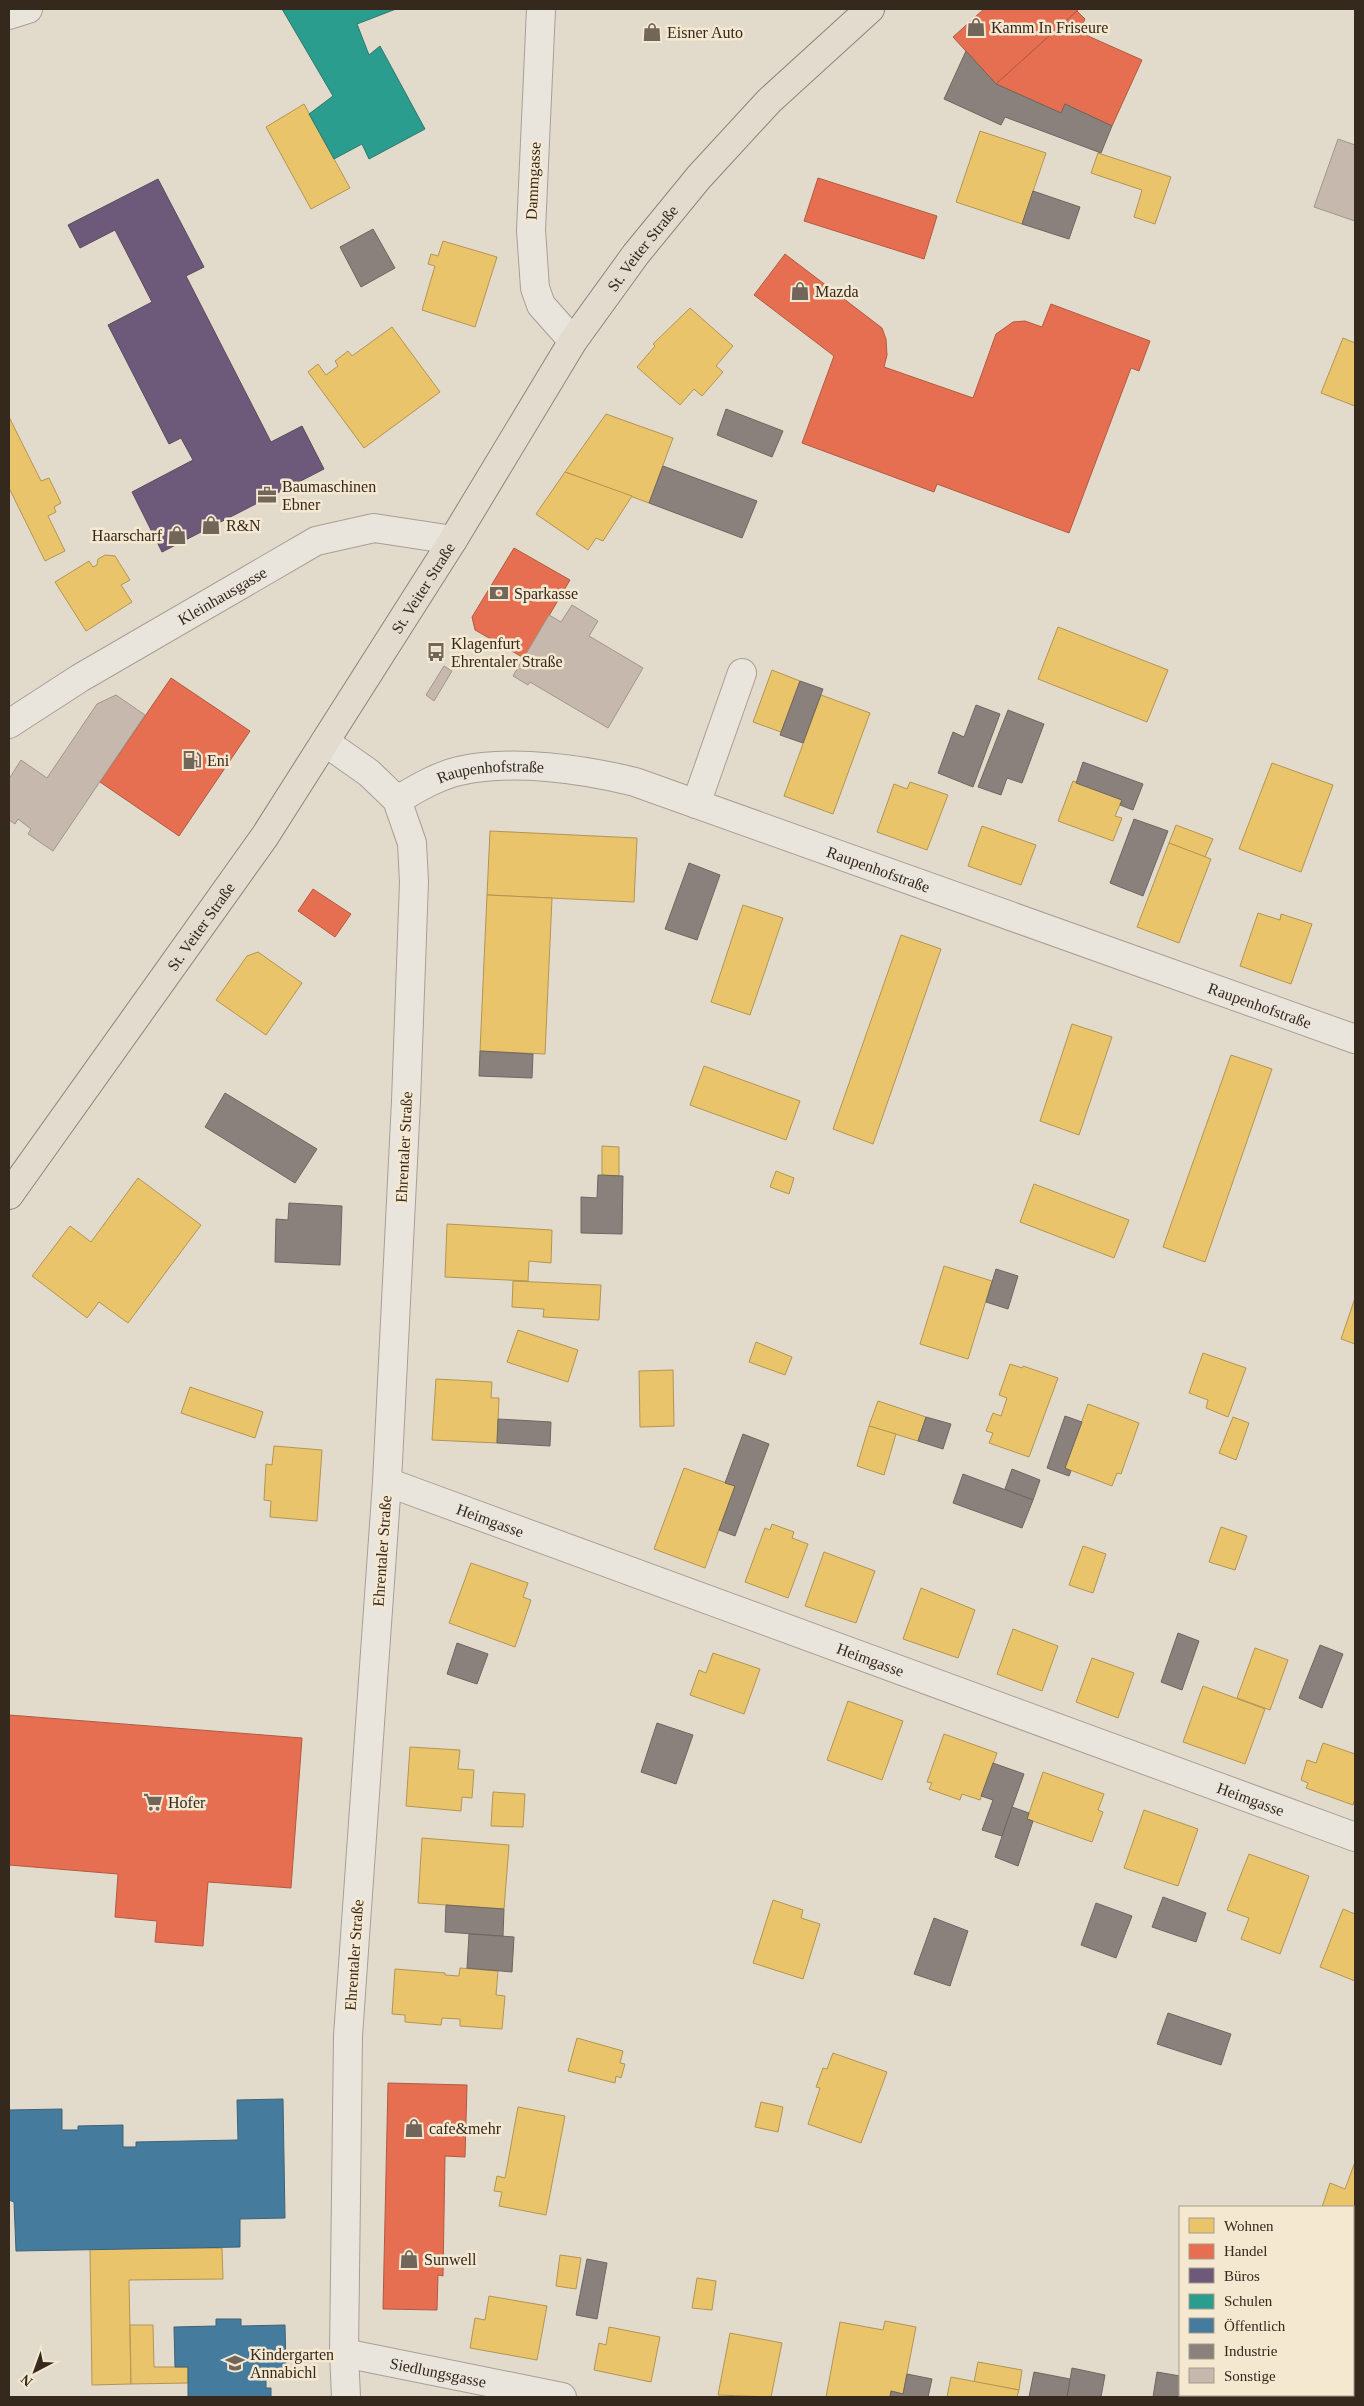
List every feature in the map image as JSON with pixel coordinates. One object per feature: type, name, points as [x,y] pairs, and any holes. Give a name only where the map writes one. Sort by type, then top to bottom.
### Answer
[{"type":"main road","name":"St. Veiter Straße","points":[[9,1195],[265,836],[453,540],[573,341],[636,254],[699,177],[769,101],[870,9]]},
{"type":"street","points":[[9,15],[28,9]]},
{"type":"street","name":"Dammgasse","points":[[541,9],[530,230],[535,288],[541,305],[573,341]]},
{"type":"street","name":"Kleinhausgasse","points":[[9,724],[80,678],[316,540],[374,528],[453,540]]},
{"type":"street","points":[[696,804],[742,673]]},
{"type":"street","name":"Ehrentaler Straße","points":[[325,742],[369,773],[397,800],[412,842],[414,882],[406,1101],[387,1482],[348,2036],[344,2353],[346,2397]]},
{"type":"street","name":"Raupenhofstraße","points":[[397,800],[428,783],[458,771],[498,766],[591,771],[635,782],[1355,1039]]},
{"type":"street","name":"Heimgasse","points":[[387,1482],[1355,1837]]},
{"type":"street","name":"Siedlungsgasse","points":[[344,2353],[562,2397]]},
{"type":"building: Wohnen","points":[[304,104],[350,188],[311,209],[266,127]]},
{"type":"building: Wohnen","points":[[980,131],[1046,153],[1022,224],[956,202]]},
{"type":"building: Wohnen","points":[[1098,153],[1171,177],[1155,224],[1134,217],[1142,190],[1091,173]]},
{"type":"building: Wohnen","points":[[443,241],[497,257],[475,327],[422,310],[435,266],[428,264],[431,254],[438,256]]},
{"type":"building: Wohnen","points":[[690,308],[733,346],[716,366],[723,372],[702,396],[694,389],[680,405],[637,367],[655,346],[653,344]]},
{"type":"building: Wohnen","points":[[392,327],[440,392],[364,448],[308,372],[318,364],[326,375],[338,366],[335,361],[348,351],[352,356]]},
{"type":"building: Wohnen","points":[[1343,338],[1355,343],[1355,406],[1321,393]]},
{"type":"building: Wohnen","points":[[606,414],[673,438],[649,503],[565,472]]},
{"type":"building: Wohnen","points":[[9,417],[41,481],[49,478],[61,503],[54,507],[56,512],[48,516],[65,551],[45,561],[9,488]]},
{"type":"building: Wohnen","points":[[565,472],[632,496],[603,541],[596,538],[588,550],[536,514]]},
{"type":"building: Wohnen","points":[[105,555],[115,556],[130,580],[121,585],[132,602],[86,631],[55,582],[89,561],[93,567],[97,565],[98,559]]},
{"type":"building: Wohnen","points":[[1058,627],[1168,670],[1147,722],[1038,679]]},
{"type":"building: Wohnen","points":[[772,670],[800,681],[781,732],[753,722]]},
{"type":"building: Wohnen","points":[[821,695],[870,713],[833,814],[784,796]]},
{"type":"building: Wohnen","points":[[1272,763],[1333,785],[1301,872],[1239,849]]},
{"type":"building: Wohnen","points":[[1073,781],[1122,800],[1115,816],[1122,818],[1113,841],[1058,821]]},
{"type":"building: Wohnen","points":[[910,782],[948,795],[927,850],[877,832],[894,784],[907,789]]},
{"type":"building: Wohnen","points":[[1176,825],[1213,839],[1205,857],[1169,843]]},
{"type":"building: Wohnen","points":[[982,826],[1036,845],[1021,885],[968,866]]},
{"type":"building: Wohnen","points":[[490,831],[637,838],[634,902],[487,895]]},
{"type":"building: Wohnen","points":[[1169,843],[1211,859],[1179,943],[1137,927]]},
{"type":"building: Wohnen","points":[[487,895],[552,898],[545,1054],[480,1051]]},
{"type":"building: Wohnen","points":[[743,905],[783,918],[750,1015],[711,1002]]},
{"type":"building: Wohnen","points":[[1258,913],[1280,920],[1281,914],[1312,924],[1291,984],[1240,966]]},
{"type":"building: Wohnen","points":[[901,935],[941,949],[873,1144],[833,1129]]},
{"type":"building: Wohnen","points":[[258,952],[302,983],[266,1035],[216,1000],[247,956]]},
{"type":"building: Wohnen","points":[[1072,1024],[1112,1037],[1079,1135],[1040,1121]]},
{"type":"building: Wohnen","points":[[1231,1055],[1272,1069],[1205,1262],[1163,1247]]},
{"type":"building: Wohnen","points":[[704,1066],[800,1101],[786,1140],[690,1105]]},
{"type":"building: Wohnen","points":[[602,1146],[619,1147],[619,1176],[602,1175]]},
{"type":"building: Wohnen","points":[[776,1171],[794,1178],[789,1194],[770,1187]]},
{"type":"building: Wohnen","points":[[138,1178],[201,1225],[128,1323],[99,1302],[87,1318],[32,1276],[70,1226],[91,1242]]},
{"type":"building: Wohnen","points":[[1034,1184],[1129,1220],[1114,1258],[1020,1222]]},
{"type":"building: Wohnen","points":[[447,1224],[552,1230],[551,1263],[529,1261],[528,1281],[445,1277]]},
{"type":"building: Wohnen","points":[[944,1266],[992,1281],[968,1359],[920,1344]]},
{"type":"building: Wohnen","points":[[513,1281],[601,1285],[599,1320],[543,1317],[544,1309],[512,1307]]},
{"type":"building: Wohnen","points":[[1355,1298],[1355,1344],[1341,1339]]},
{"type":"building: Wohnen","points":[[518,1330],[578,1350],[568,1382],[507,1362]]},
{"type":"building: Wohnen","points":[[756,1342],[792,1357],[785,1375],[749,1362]]},
{"type":"building: Wohnen","points":[[1203,1353],[1246,1368],[1228,1417],[1206,1408],[1208,1400],[1189,1393]]},
{"type":"building: Wohnen","points":[[1010,1364],[1022,1368],[1023,1366],[1058,1378],[1029,1457],[989,1443],[993,1433],[986,1431],[993,1413],[1001,1416],[1007,1398],[999,1395]]},
{"type":"building: Wohnen","points":[[673,1370],[674,1426],[640,1427],[639,1371]]},
{"type":"building: Wohnen","points":[[436,1379],[492,1382],[491,1398],[499,1398],[497,1443],[432,1440]]},
{"type":"building: Wohnen","points":[[190,1387],[263,1412],[255,1438],[181,1413]]},
{"type":"building: Wohnen","points":[[878,1401],[926,1417],[918,1441],[869,1426]]},
{"type":"building: Wohnen","points":[[1088,1404],[1139,1423],[1121,1474],[1117,1473],[1112,1486],[1065,1468]]},
{"type":"building: Wohnen","points":[[1233,1417],[1249,1423],[1236,1460],[1219,1453]]},
{"type":"building: Wohnen","points":[[869,1426],[896,1434],[884,1475],[857,1466]]},
{"type":"building: Wohnen","points":[[274,1446],[322,1450],[317,1521],[270,1517],[271,1501],[264,1500],[266,1464],[272,1465]]},
{"type":"building: Wohnen","points":[[684,1468],[735,1486],[705,1568],[654,1549]]},
{"type":"building: Wohnen","points":[[772,1524],[794,1532],[792,1538],[808,1544],[788,1598],[745,1582],[765,1528],[770,1530]]},
{"type":"building: Wohnen","points":[[1221,1527],[1247,1536],[1235,1570],[1209,1562]]},
{"type":"building: Wohnen","points":[[1083,1546],[1106,1554],[1093,1593],[1069,1585]]},
{"type":"building: Wohnen","points":[[824,1552],[875,1571],[856,1623],[805,1606]]},
{"type":"building: Wohnen","points":[[471,1563],[528,1583],[523,1597],[531,1600],[515,1647],[449,1623]]},
{"type":"building: Wohnen","points":[[921,1588],[975,1610],[958,1658],[903,1639]]},
{"type":"building: Wohnen","points":[[1013,1629],[1058,1646],[1042,1691],[997,1674]]},
{"type":"building: Wohnen","points":[[1255,1648],[1288,1660],[1270,1710],[1237,1698]]},
{"type":"building: Wohnen","points":[[713,1653],[760,1669],[744,1714],[690,1695],[699,1670],[706,1673]]},
{"type":"building: Wohnen","points":[[1092,1658],[1134,1673],[1118,1718],[1076,1702]]},
{"type":"building: Wohnen","points":[[1203,1686],[1265,1709],[1245,1764],[1183,1742]]},
{"type":"building: Wohnen","points":[[848,1701],[903,1721],[882,1780],[827,1760]]},
{"type":"building: Wohnen","points":[[944,1734],[997,1753],[980,1800],[962,1794],[960,1800],[929,1789],[932,1783],[927,1782]]},
{"type":"building: Wohnen","points":[[1323,1743],[1355,1754],[1355,1799],[1353,1805],[1306,1788],[1308,1783],[1301,1780],[1307,1760],[1316,1763]]},
{"type":"building: Wohnen","points":[[410,1747],[460,1750],[458,1769],[474,1770],[472,1798],[462,1797],[461,1811],[406,1806]]},
{"type":"building: Wohnen","points":[[1043,1772],[1104,1794],[1098,1810],[1103,1812],[1092,1842],[1027,1819]]},
{"type":"building: Wohnen","points":[[493,1792],[525,1794],[523,1827],[491,1826]]},
{"type":"building: Wohnen","points":[[1144,1810],[1198,1829],[1178,1886],[1124,1868]]},
{"type":"building: Wohnen","points":[[422,1838],[509,1845],[504,1909],[418,1903]]},
{"type":"building: Wohnen","points":[[1249,1854],[1309,1876],[1280,1954],[1241,1939],[1249,1918],[1227,1910]]},
{"type":"building: Wohnen","points":[[773,1900],[803,1910],[801,1918],[820,1924],[803,1979],[753,1963]]},
{"type":"building: Wohnen","points":[[1343,1909],[1355,1914],[1355,1981],[1320,1967]]},
{"type":"building: Wohnen","points":[[460,1968],[498,1971],[496,1995],[505,1996],[502,2029],[460,2026],[460,2019],[442,2018],[441,2025],[405,2022],[405,2015],[392,2014],[395,1969],[459,1976]]},
{"type":"building: Wohnen","points":[[577,2038],[623,2051],[620,2063],[625,2064],[621,2078],[616,2076],[615,2083],[568,2071]]},
{"type":"building: Wohnen","points":[[833,2053],[887,2072],[861,2143],[808,2124],[820,2088],[816,2087],[823,2068],[827,2069]]},
{"type":"building: Wohnen","points":[[761,2102],[783,2107],[778,2132],[755,2127]]},
{"type":"building: Wohnen","points":[[518,2107],[565,2116],[546,2215],[499,2206],[502,2192],[494,2191],[497,2176],[505,2178]]},
{"type":"building: Wohnen","points":[[1355,2162],[1355,2233],[1354,2206],[1322,2206],[1330,2183],[1345,2189]]},
{"type":"building: Wohnen","points":[[222,2248],[223,2279],[129,2280],[131,2384],[92,2385],[90,2249]]},
{"type":"building: Wohnen","points":[[560,2255],[581,2258],[576,2289],[556,2286]]},
{"type":"building: Wohnen","points":[[697,2278],[716,2281],[712,2310],[692,2308]]},
{"type":"building: Wohnen","points":[[489,2296],[547,2306],[537,2360],[470,2348],[475,2318],[485,2320]]},
{"type":"building: Wohnen","points":[[1354,2304],[1355,2304],[1354,2362]]},
{"type":"building: Wohnen","points":[[885,2321],[916,2327],[903,2394],[891,2391],[890,2397],[826,2397],[840,2322],[883,2330]]},
{"type":"building: Wohnen","points":[[130,2325],[153,2325],[154,2367],[188,2367],[188,2383],[131,2384]]},
{"type":"building: Wohnen","points":[[609,2327],[660,2337],[651,2382],[594,2370],[599,2343],[606,2345]]},
{"type":"building: Wohnen","points":[[730,2333],[782,2343],[771,2397],[718,2395]]},
{"type":"building: Wohnen","points":[[978,2362],[1022,2370],[1019,2390],[974,2382]]},
{"type":"building: Wohnen","points":[[951,2377],[1019,2390],[1017,2397],[947,2397]]},
{"type":"building: Handel","points":[[984,9],[1079,9],[996,84],[953,37]]},
{"type":"building: Handel","points":[[1077,11],[1085,19],[1079,32],[1142,60],[1112,126],[1065,104],[1061,113],[996,84]]},
{"type":"building: Handel","points":[[818,178],[937,216],[924,259],[804,221]]},
{"type":"building: Handel","points":[[785,254],[882,328],[886,339],[887,355],[884,367],[973,398],[996,334],[1013,322],[1025,321],[1042,327],[1051,304],[1150,341],[1139,371],[1131,368],[1069,533],[937,484],[934,492],[802,443],[834,356],[754,295]]},
{"type":"building: Handel","points":[[514,548],[570,580],[524,658],[475,630],[472,617]]},
{"type":"building: Handel","points":[[171,678],[250,731],[179,836],[100,782]]},
{"type":"building: Handel","points":[[313,889],[351,914],[335,937],[298,911]]},
{"type":"building: Handel","name":"Hofer","points":[[9,1715],[302,1738],[291,1888],[208,1882],[203,1946],[155,1942],[157,1921],[115,1917],[118,1874],[9,1865]]},
{"type":"building: Handel","points":[[388,2083],[467,2085],[465,2157],[445,2156],[443,2276],[438,2275],[437,2310],[383,2309]]},
{"type":"building: Büros","points":[[158,179],[204,267],[186,276],[271,442],[302,426],[324,469],[162,552],[132,492],[193,460],[181,438],[169,444],[108,325],[152,302],[115,230],[80,248],[68,225]]},
{"type":"building: Schulen","points":[[282,9],[396,9],[357,24],[369,55],[380,46],[425,129],[369,159],[362,144],[334,159],[309,114],[333,96]]},
{"type":"building: Öffentlich","points":[[283,2099],[285,2218],[240,2219],[240,2247],[16,2251],[14,2202],[9,2200],[9,2110],[62,2109],[62,2130],[78,2130],[78,2126],[123,2125],[123,2147],[136,2147],[136,2142],[238,2140],[237,2100]]},
{"type":"building: Öffentlich","points":[[216,2319],[241,2319],[241,2326],[285,2325],[286,2370],[266,2370],[266,2388],[271,2388],[271,2397],[188,2397],[188,2367],[175,2367],[174,2327],[216,2326]]},
{"type":"building: Industrie","points":[[966,51],[996,84],[1061,113],[1065,104],[1112,126],[1101,153],[1005,117],[1001,125],[944,99]]},
{"type":"building: Industrie","points":[[1033,191],[1080,207],[1069,239],[1022,224]]},
{"type":"building: Industrie","points":[[373,229],[395,268],[361,287],[340,247]]},
{"type":"building: Industrie","points":[[726,409],[783,431],[772,457],[717,435]]},
{"type":"building: Industrie","points":[[663,466],[757,501],[742,538],[649,503]]},
{"type":"building: Industrie","points":[[800,681],[823,689],[803,743],[780,735]]},
{"type":"building: Industrie","points":[[976,705],[1000,714],[973,787],[938,773],[953,732],[964,737]]},
{"type":"building: Industrie","points":[[1008,710],[1044,724],[1022,783],[1007,778],[1001,795],[978,787]]},
{"type":"building: Industrie","points":[[1083,762],[1143,784],[1133,810],[1120,805],[1122,800],[1076,783]]},
{"type":"building: Industrie","points":[[1134,819],[1168,831],[1143,896],[1110,883]]},
{"type":"building: Industrie","points":[[689,863],[720,875],[697,940],[665,929]]},
{"type":"building: Industrie","points":[[480,1051],[533,1054],[532,1078],[479,1076]]},
{"type":"building: Industrie","points":[[225,1093],[317,1149],[295,1183],[205,1127]]},
{"type":"building: Industrie","points":[[598,1175],[623,1176],[622,1234],[581,1233],[581,1197],[597,1198]]},
{"type":"building: Industrie","points":[[289,1203],[342,1206],[340,1265],[275,1262],[276,1219],[288,1220]]},
{"type":"building: Industrie","points":[[996,1269],[1018,1276],[1008,1309],[986,1302]]},
{"type":"building: Industrie","points":[[1065,1416],[1082,1422],[1065,1468],[1071,1471],[1069,1476],[1047,1468]]},
{"type":"building: Industrie","points":[[926,1417],[951,1424],[943,1449],[918,1441]]},
{"type":"building: Industrie","points":[[498,1419],[551,1422],[550,1446],[497,1443]]},
{"type":"building: Industrie","points":[[743,1434],[769,1444],[735,1536],[719,1530],[735,1486],[725,1483]]},
{"type":"building: Industrie","points":[[1012,1469],[1040,1480],[1033,1500],[1005,1489]]},
{"type":"building: Industrie","points":[[963,1474],[1033,1500],[1022,1528],[953,1503]]},
{"type":"building: Industrie","points":[[1178,1633],[1199,1641],[1182,1690],[1161,1682]]},
{"type":"building: Industrie","points":[[457,1643],[488,1654],[477,1684],[447,1674]]},
{"type":"building: Industrie","points":[[1320,1645],[1343,1654],[1322,1708],[1299,1698]]},
{"type":"building: Industrie","points":[[657,1723],[693,1735],[676,1784],[641,1772]]},
{"type":"building: Industrie","points":[[993,1763],[1024,1774],[1002,1836],[982,1830],[993,1800],[981,1796]]},
{"type":"building: Industrie","points":[[1012,1807],[1029,1813],[1027,1819],[1033,1821],[1018,1866],[995,1857]]},
{"type":"building: Industrie","points":[[1163,1897],[1206,1913],[1196,1942],[1152,1927]]},
{"type":"building: Industrie","points":[[1096,1903],[1132,1916],[1116,1958],[1081,1945]]},
{"type":"building: Industrie","points":[[446,1905],[504,1909],[503,1936],[445,1932]]},
{"type":"building: Industrie","points":[[934,1918],[968,1931],[950,1986],[914,1974]]},
{"type":"building: Industrie","points":[[469,1934],[514,1937],[512,1972],[467,1968]]},
{"type":"building: Industrie","points":[[1168,2013],[1231,2034],[1221,2065],[1157,2044]]},
{"type":"building: Industrie","points":[[587,2259],[607,2263],[597,2319],[576,2315]]},
{"type":"building: Industrie","points":[[1072,2368],[1105,2375],[1101,2397],[1067,2397]]},
{"type":"building: Industrie","points":[[1034,2372],[1070,2379],[1067,2397],[1029,2397]]},
{"type":"building: Industrie","points":[[1157,2372],[1179,2376],[1179,2396],[1206,2396],[1206,2397],[1153,2397]]},
{"type":"building: Industrie","points":[[907,2374],[932,2379],[928,2397],[890,2397],[891,2391],[903,2394]]},
{"type":"building: Sonstige","points":[[1338,139],[1355,145],[1355,221],[1314,207]]},
{"type":"building: Sonstige","points":[[572,605],[598,621],[589,636],[643,668],[608,728],[530,682],[528,685],[513,676],[549,615],[561,622]]},
{"type":"building: Sonstige","points":[[444,666],[452,671],[434,701],[426,695]]},
{"type":"building: Sonstige","points":[[116,695],[145,715],[53,851],[28,834],[31,829],[18,819],[15,824],[9,820],[9,779],[21,760],[47,778],[97,704]]},
{"type":"place","name":"Kamm In Friseure","points":[[976,27]]},
{"type":"place","name":"Eisner Auto","points":[[652,32]]},
{"type":"place","name":"Mazda","points":[[800,291]]},
{"type":"place","name":"Baumaschinen Ebner","points":[[267,495]]},
{"type":"place","name":"R&N","points":[[211,525]]},
{"type":"place","name":"Haarscharf","points":[[177,535]]},
{"type":"place","name":"Sparkasse","points":[[499,593]]},
{"type":"place","name":"Klagenfurt Ehrentaler Straße","points":[[436,652]]},
{"type":"place","name":"Eni","points":[[192,760]]},
{"type":"place","name":"Hofer","points":[[153,1802]]},
{"type":"place","name":"cafe&mehr","points":[[414,2128]]},
{"type":"place","name":"Sunwell","points":[[409,2259]]},
{"type":"place","name":"Kindergarten Annabichl","points":[[235,2363]]}]
